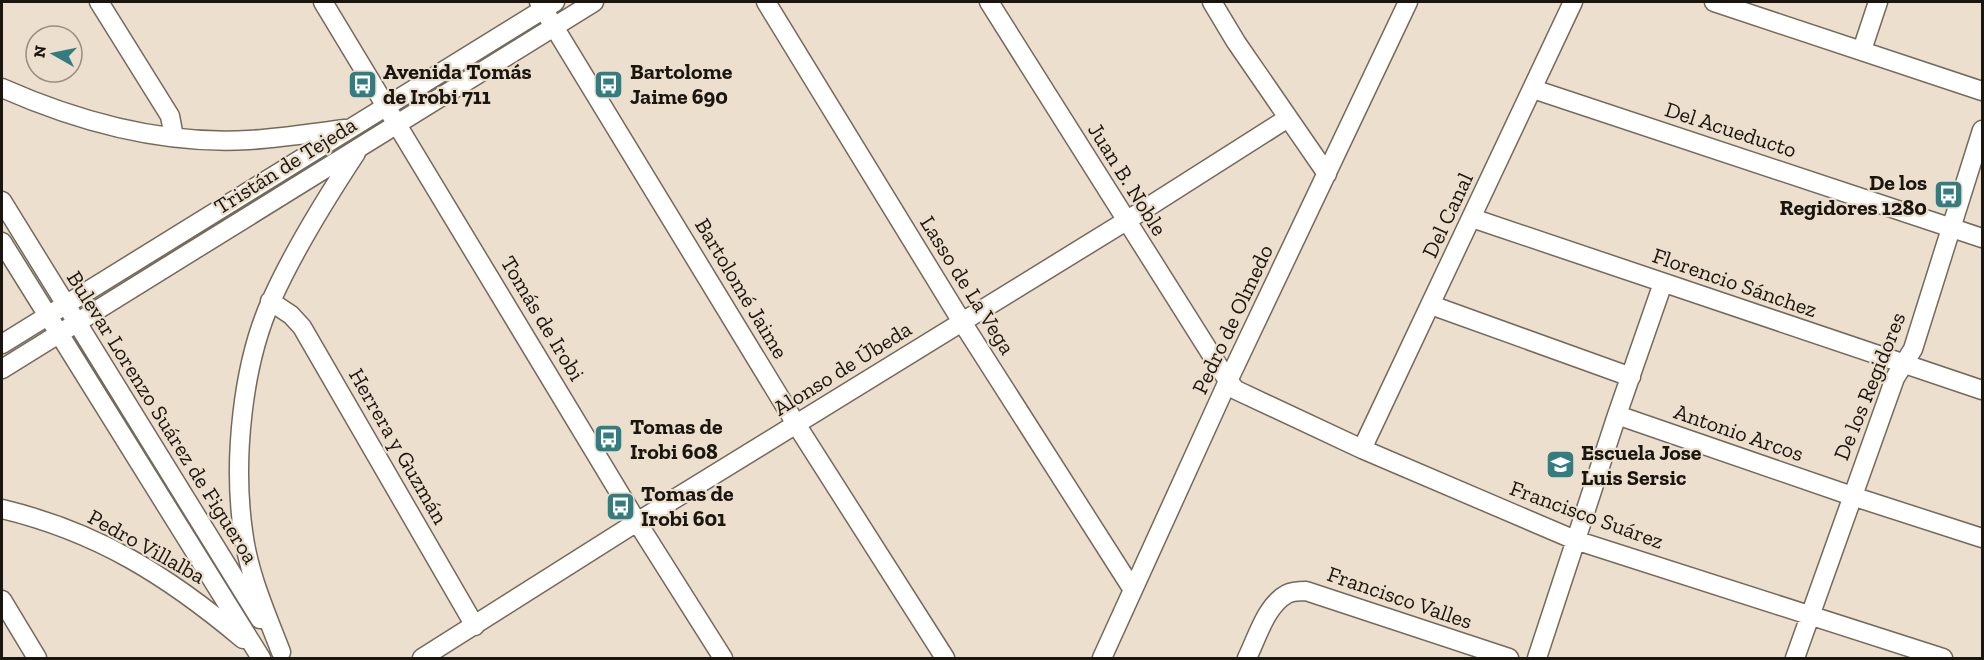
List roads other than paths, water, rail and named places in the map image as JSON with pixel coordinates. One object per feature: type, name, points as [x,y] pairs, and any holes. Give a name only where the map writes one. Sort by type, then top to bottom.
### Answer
[{"type":"street","points":[[99,2],[170,116],[174,137]]},
{"type":"street","name":"Tomás de Irobi","points":[[323,2],[388,106],[637,522],[723,658]]},
{"type":"street","name":"Tristán de Tejeda","points":[[2,369],[594,2]]},
{"type":"street","name":"Lasso de La Vega","points":[[766,2],[962,322],[1133,590]]},
{"type":"street","name":"Juan B. Noble","points":[[989,2],[1228,381]]},
{"type":"street","points":[[1197,2],[1236,42]]},
{"type":"street","points":[[1212,2],[1236,42],[1327,174]]},
{"type":"street","name":"Pedro de Olmedo","points":[[1102,658],[1228,381],[1408,2]]},
{"type":"street","name":"Del Canal","points":[[1362,449],[1573,2]]},
{"type":"street","points":[[1862,50],[1878,2]]},
{"type":"street","points":[[1723,3],[1983,91]]},
{"type":"street","name":"Tristán de Tejeda","points":[[2,344],[388,106],[546,4]]},
{"type":"street","name":"Bartolomé Jaime","points":[[546,4],[554,26],[796,424],[945,658]]},
{"type":"street","points":[[2,88],[31,101],[95,123],[174,137],[248,140],[352,128]]},
{"type":"street","name":"Del Acueducto","points":[[1533,88],[1983,238]]},
{"type":"street","name":"Alonso de Úbeda","points":[[422,658],[1288,118]]},
{"type":"street","name":"De los Regidores","points":[[1795,658],[1895,378],[1913,349],[1983,130]]},
{"type":"street","points":[[283,655],[251,572],[243,532],[239,445],[246,387],[270,301],[318,212],[359,148]]},
{"type":"street","name":"Bulevar Lorenzo Suárez de Figueroa","points":[[2,201],[283,655]]},
{"type":"street","name":"Florencio Sánchez","points":[[1472,218],[1983,390]]},
{"type":"street","name":"Bulevar Lorenzo Suárez de Figueroa","points":[[2,242],[258,654]]},
{"type":"street","points":[[1537,658],[1663,283]]},
{"type":"street","name":"Herrera y Guzmán","points":[[270,301],[291,315],[302,327],[475,626]]},
{"type":"street","points":[[1431,305],[1630,377]]},
{"type":"street","name":"Francisco Suárez","points":[[1228,381],[1236,390],[1362,449],[1575,540],[1943,658]]},
{"type":"street","name":"Antonio Arcos","points":[[1617,415],[1852,496],[1983,538]]},
{"type":"street","name":"Pedro Villalba","points":[[2,509],[87,536],[143,566],[202,604],[258,654]]},
{"type":"street","name":"Francisco Valles","points":[[1247,658],[1267,616],[1278,601],[1287,593],[1306,591],[1509,658]]},
{"type":"street","points":[[2,600],[38,658]]},
{"type":"place","name":"Avenida Tomás de Irobi 711","points":[[362,84]]},
{"type":"place","name":"Bartolome Jaime 690","points":[[609,84]]},
{"type":"place","name":"De los Regidores 1280","points":[[1948,195]]},
{"type":"place","name":"Tomas de Irobi 608","points":[[609,439]]},
{"type":"place","name":"Escuela Jose Luis Sersic","points":[[1560,465]]},
{"type":"place","name":"Tomas de Irobi 601","points":[[620,506]]}]
